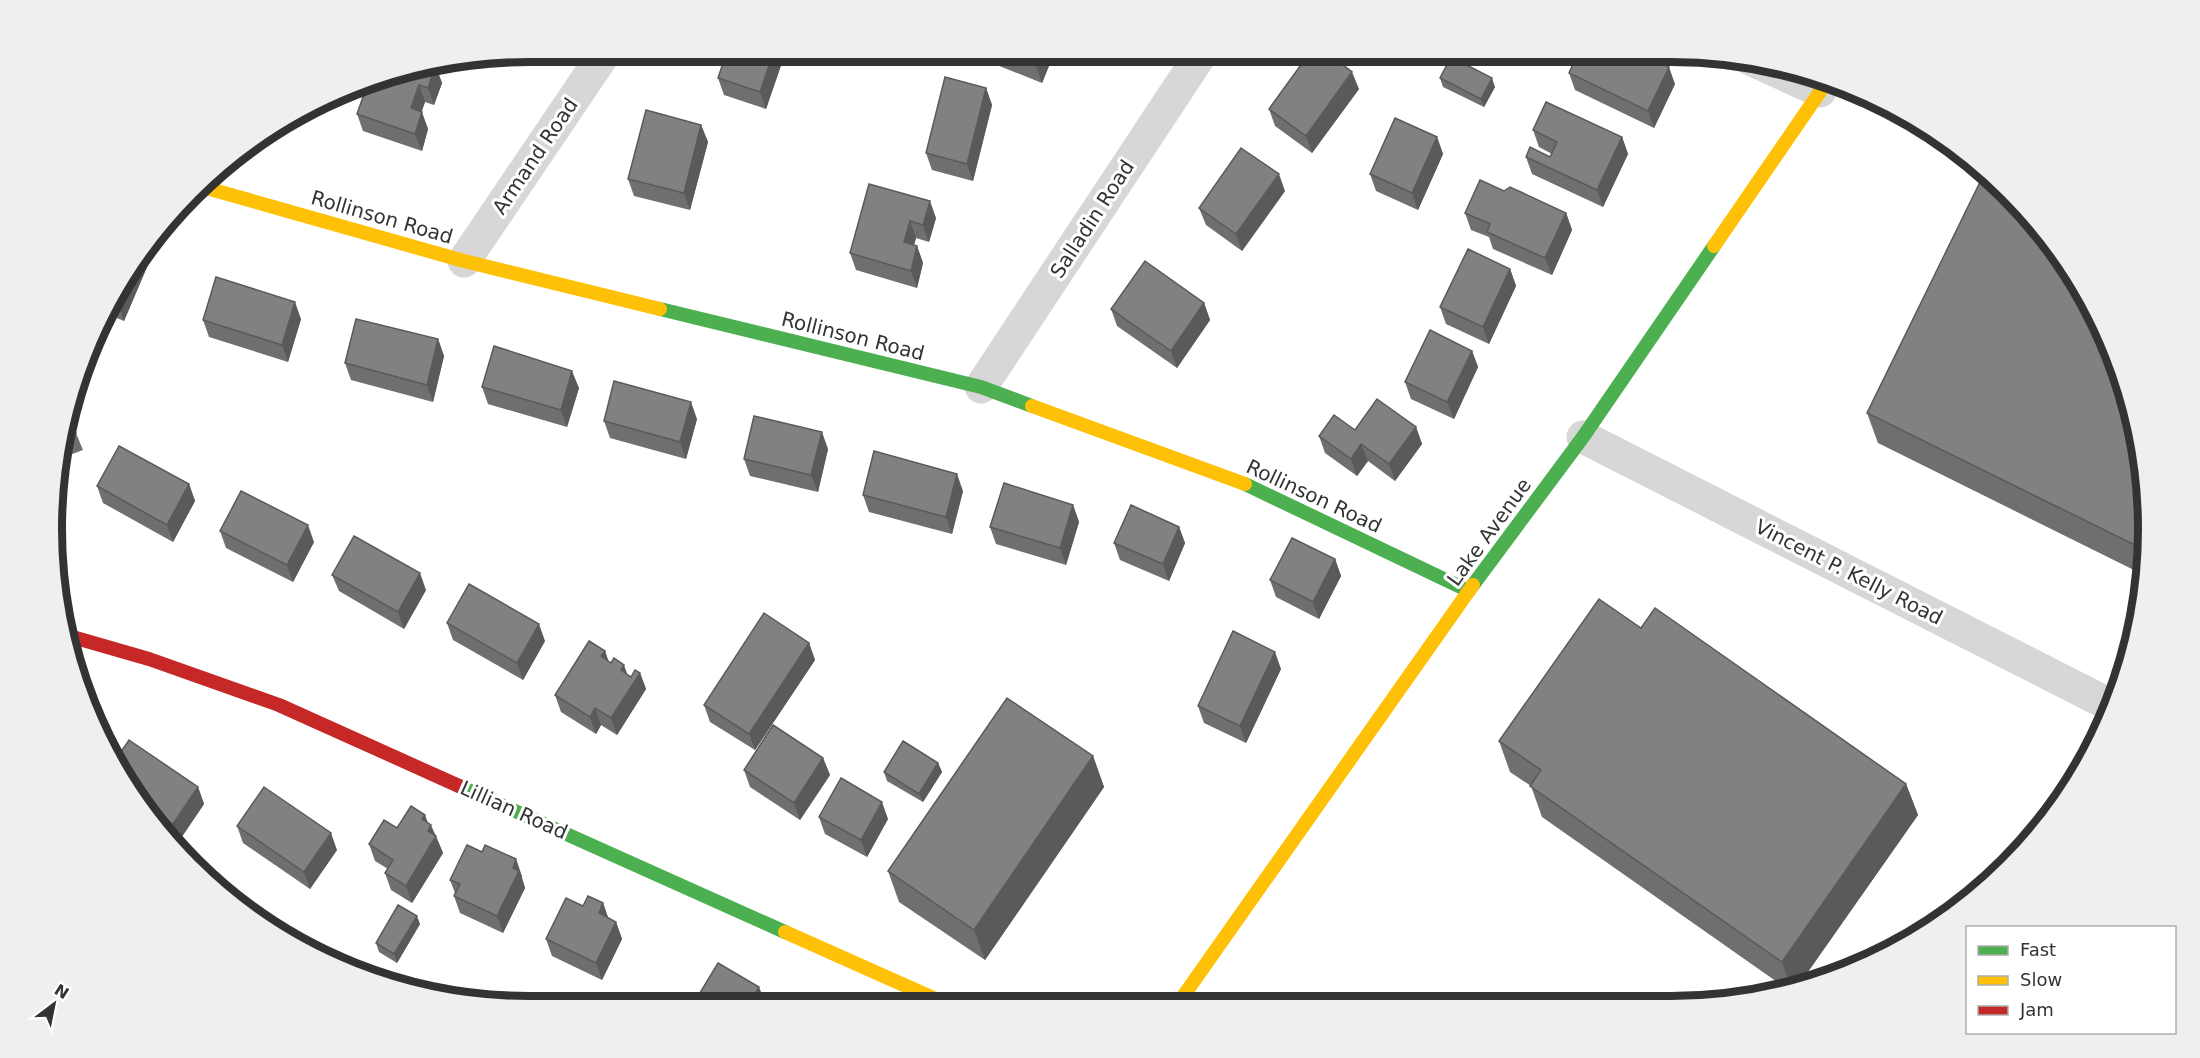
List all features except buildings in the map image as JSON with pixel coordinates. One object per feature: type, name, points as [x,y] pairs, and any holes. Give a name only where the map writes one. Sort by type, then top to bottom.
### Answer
[{"type":"street","name":"Armand Road","points":[[464,261],[599,62]]},
{"type":"street","name":"Salladin Road","points":[[981,387],[1196,62]]},
{"type":"street","name":"Lake Avenue","points":[[1184,996],[1469,591],[1583,437],[1823,87]]},
{"type":"street","name":"Rollinson Road","points":[[209,189],[464,261],[981,387],[1255,488],[1469,591]]},
{"type":"street","name":"Vincent P. Kelly Road","points":[[1583,437],[2105,702]]},
{"type":"street","name":"Lillian Road","points":[[74,638],[149,660],[279,705],[929,996]]},
{"type":"traffic: fast","points":[[1473,585],[1583,437],[1714,246]]},
{"type":"traffic: fast","points":[[660,309],[981,387],[1032,406]]},
{"type":"traffic: fast","points":[[1245,484],[1469,591]]},
{"type":"traffic: fast","points":[[459,786],[785,932]]},
{"type":"traffic: slow","points":[[1714,246],[1823,87]]},
{"type":"traffic: slow","points":[[209,189],[464,261],[660,309]]},
{"type":"traffic: slow","points":[[1032,406],[1245,484]]},
{"type":"traffic: slow","points":[[1183,996],[1473,585]]},
{"type":"traffic: slow","points":[[785,932],[929,996]]},
{"type":"traffic: jam","points":[[74,637],[149,659],[279,705],[459,786]]}]
